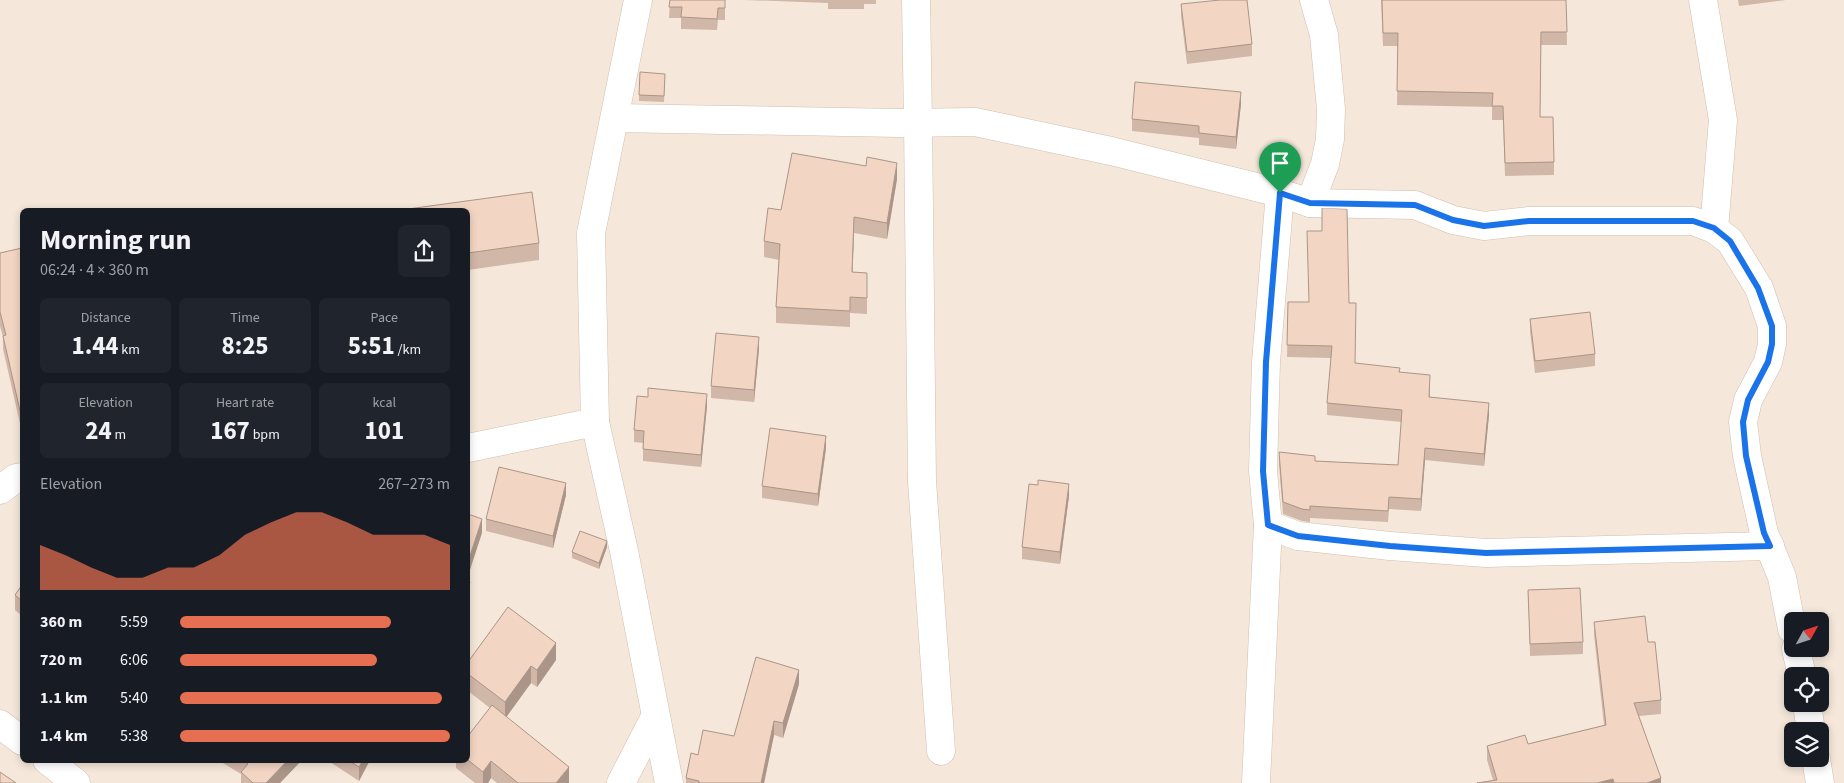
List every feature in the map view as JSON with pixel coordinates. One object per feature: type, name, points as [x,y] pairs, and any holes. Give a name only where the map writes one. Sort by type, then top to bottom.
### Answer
[{"type":"street","points":[[638,0],[591,233],[595,422],[624,551],[669,783]]},
{"type":"street","points":[[916,0],[922,481],[941,750]]},
{"type":"street","points":[[1310,203],[1325,164],[1330,132],[1331,109],[1324,35],[1314,0]]},
{"type":"street","points":[[1703,0],[1723,120],[1714,228]]},
{"type":"street","points":[[615,118],[975,122],[1111,151],[1280,193],[1310,203],[1415,205],[1453,220],[1484,226],[1529,221],[1693,221],[1714,228],[1730,241],[1758,288],[1772,326],[1772,344],[1768,362],[1748,400],[1743,422],[1746,456],[1764,533],[1782,577],[1789,612]]},
{"type":"street","points":[[1256,783],[1268,525],[1263,471],[1266,362],[1280,193]]},
{"type":"street","points":[[470,448],[595,422]]},
{"type":"street","points":[[0,490],[16,478],[20,477]]},
{"type":"street","points":[[1268,525],[1298,536],[1390,546],[1486,553],[1770,546]]},
{"type":"street","points":[[620,783],[655,717]]},
{"type":"street","points":[[0,724],[20,739]]},
{"type":"street","points":[[51,763],[76,783]]},
{"type":"street","points":[[1817,767],[1820,783]]},
{"type":"shaded area","points":[[0,0],[1844,0],[1844,783],[0,783]]},
{"type":"building","points":[[670,0],[725,0],[725,8],[718,8],[717,19],[681,17],[682,7],[669,7]]},
{"type":"building","points":[[1220,0],[1247,0],[1252,44],[1187,52],[1181,4]]},
{"type":"building","points":[[1382,0],[1566,0],[1567,32],[1541,32],[1540,117],[1553,117],[1554,162],[1505,163],[1503,106],[1492,106],[1493,93],[1397,91],[1398,33],[1383,33]]},
{"type":"building","points":[[640,72],[665,74],[664,96],[639,95]]},
{"type":"building","points":[[1135,82],[1241,92],[1236,137],[1199,133],[1199,126],[1132,119]]},
{"type":"building","points":[[792,153],[866,166],[867,157],[897,163],[887,223],[854,217],[852,272],[867,273],[867,298],[850,297],[850,311],[776,307],[780,244],[764,241],[768,208],[781,210]]},
{"type":"building","points":[[532,192],[539,243],[470,253],[470,208],[415,208]]},
{"type":"building","points":[[1322,208],[1347,209],[1349,303],[1356,303],[1355,363],[1400,368],[1399,372],[1430,375],[1429,397],[1489,403],[1484,454],[1425,448],[1421,499],[1389,497],[1388,511],[1310,506],[1310,510],[1283,502],[1279,452],[1315,456],[1315,461],[1398,465],[1402,410],[1327,403],[1332,346],[1287,345],[1288,302],[1309,302],[1307,231],[1322,231]]},
{"type":"building","points":[[20,248],[20,411],[3,336],[6,335],[0,312],[0,253]]},
{"type":"building","points":[[1590,312],[1595,354],[1535,361],[1530,319]]},
{"type":"building","points":[[716,333],[759,337],[754,390],[711,386]]},
{"type":"building","points":[[648,388],[707,394],[701,455],[643,449],[644,431],[634,430],[637,396],[648,397]]},
{"type":"building","points":[[770,428],[826,436],[818,494],[762,486]]},
{"type":"building","points":[[499,467],[566,483],[553,536],[486,519]]},
{"type":"building","points":[[1038,480],[1069,484],[1060,552],[1022,547],[1029,484],[1038,485]]},
{"type":"building","points":[[470,515],[482,519],[470,556]]},
{"type":"building","points":[[580,531],[607,541],[599,563],[572,552]]},
{"type":"building","points":[[20,588],[20,599],[15,595]]},
{"type":"building","points":[[1580,588],[1583,642],[1530,644],[1528,590]]},
{"type":"building","points":[[508,607],[556,643],[537,670],[531,666],[505,702],[470,676],[470,659]]},
{"type":"building","points":[[1645,616],[1648,642],[1655,642],[1661,700],[1634,703],[1661,778],[1647,783],[1614,783],[1613,779],[1597,783],[1477,783],[1497,780],[1487,746],[1525,735],[1528,744],[1606,725],[1594,622]]},
{"type":"building","points":[[756,657],[799,670],[783,723],[774,721],[761,783],[699,783],[699,781],[686,778],[691,753],[698,755],[703,730],[734,736]]},
{"type":"building","points":[[492,705],[569,767],[556,783],[518,783],[491,761],[483,772],[470,762],[470,733]]},
{"type":"building","points":[[246,763],[285,763],[266,783],[253,783],[241,772],[248,764]]},
{"type":"building","points":[[353,763],[361,763],[359,767]]},
{"type":"building","points":[[0,772],[16,783],[0,783]]},
{"type":"route","points":[[1280,193],[1310,203],[1415,205],[1453,220],[1484,226],[1529,221],[1693,221],[1714,228],[1730,241],[1758,288],[1772,326],[1772,344],[1768,362],[1748,400],[1743,422],[1746,456],[1764,533],[1770,546],[1486,553],[1390,546],[1298,536],[1268,525],[1263,471],[1266,362],[1280,193]]}]
